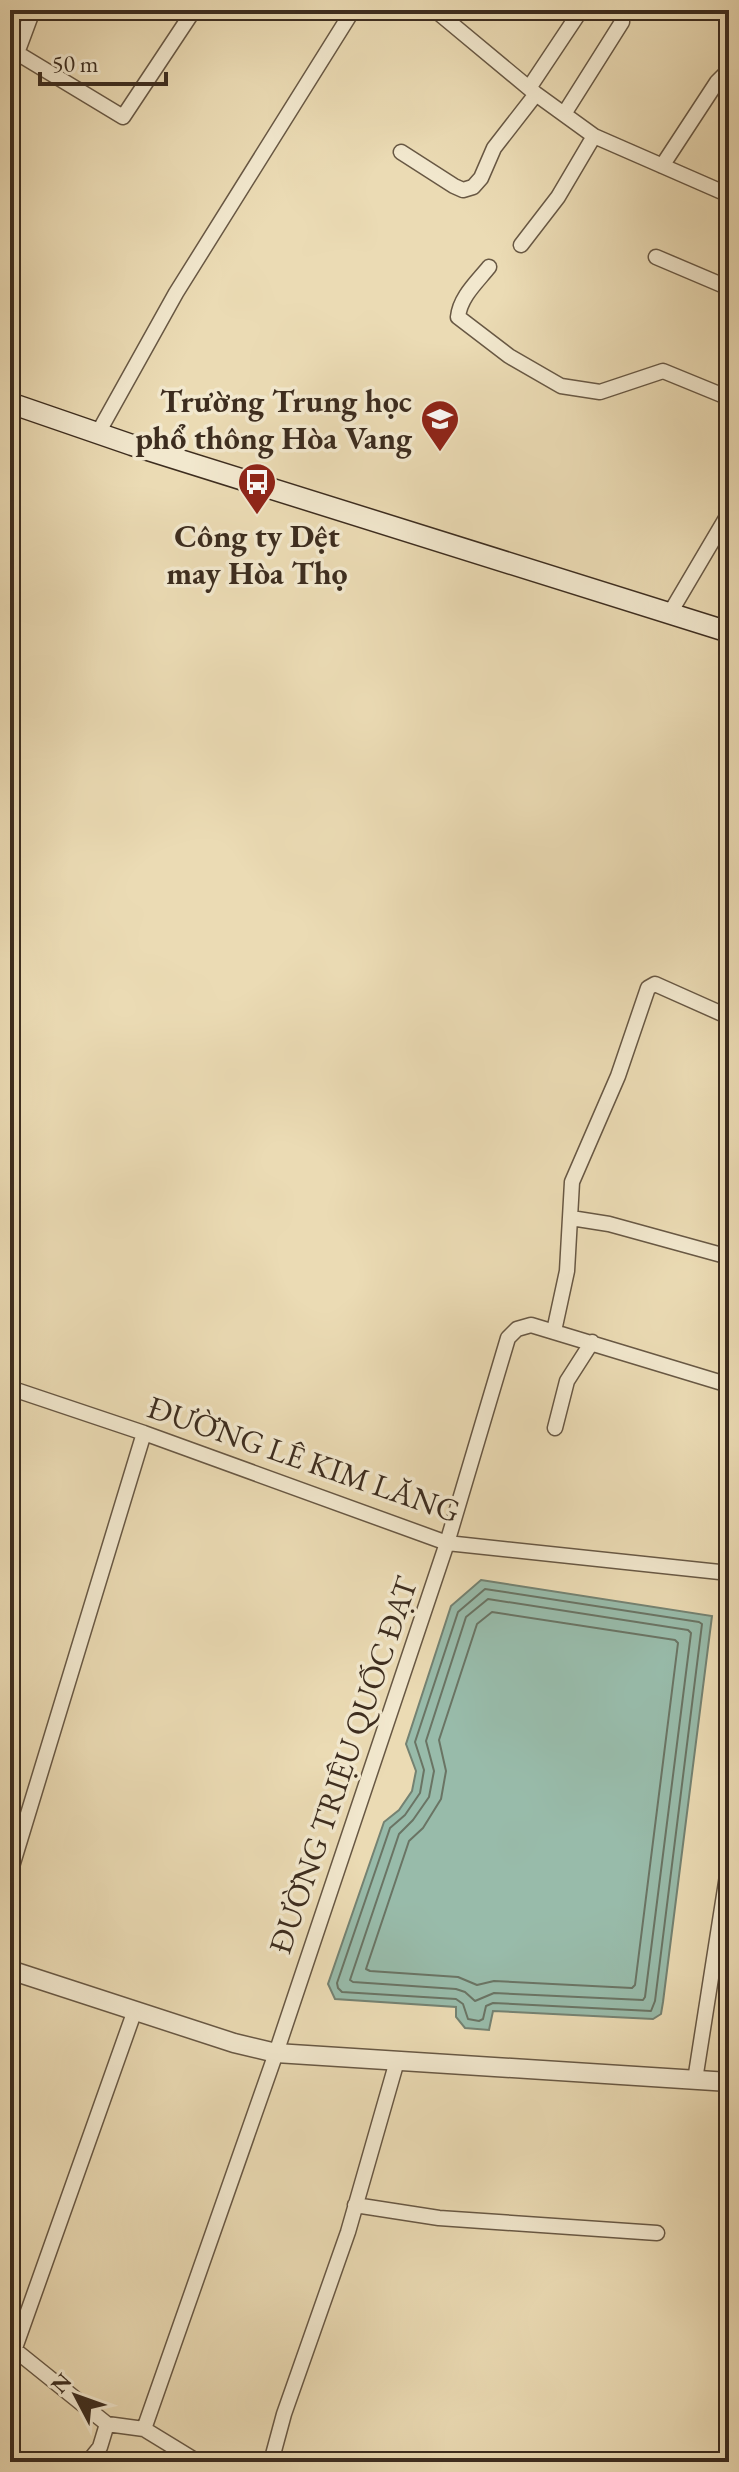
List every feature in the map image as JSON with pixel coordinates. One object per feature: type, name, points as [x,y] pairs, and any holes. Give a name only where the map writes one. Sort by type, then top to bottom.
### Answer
[{"type":"main road","points":[[10,403],[729,632]]},
{"type":"street","points":[[33,10],[17,53],[123,117],[194,10]]},
{"type":"street","points":[[98,433],[176,293],[353,10]]},
{"type":"street","points":[[435,10],[533,91],[594,136],[729,195]]},
{"type":"street","points":[[401,152],[463,190],[473,187],[581,10]]},
{"type":"street","points":[[564,114],[622,22]]},
{"type":"street","points":[[662,166],[717,82],[729,70]]},
{"type":"street","points":[[521,245],[558,197],[594,136]]},
{"type":"street","points":[[656,257],[729,288]]},
{"type":"street","points":[[489,267],[468,293],[459,308],[458,317],[509,356],[544,377],[561,386],[600,392],[663,371],[729,398]]},
{"type":"street","points":[[670,613],[729,513]]},
{"type":"street","points":[[554,1331],[567,1271],[572,1182],[618,1076],[648,988],[655,984],[729,1017]]},
{"type":"street","points":[[571,1218],[609,1224],[729,1257]]},
{"type":"street","name":"ĐƯỜNG TRIỆU QUỐC ĐẠT","points":[[144,2429],[276,2053],[447,1543],[508,1338],[517,1329],[531,1325],[729,1385]]},
{"type":"street","points":[[555,1428],[567,1381],[592,1342]]},
{"type":"street","name":"ĐƯỜNG LÊ KIM LĂNG","points":[[10,1388],[447,1543],[729,1573]]},
{"type":"street","points":[[10,1873],[144,1433]]},
{"type":"street","points":[[695,2080],[729,1863]]},
{"type":"street","points":[[10,1970],[234,2043],[276,2053],[729,2082]]},
{"type":"street","points":[[135,2010],[13,2347],[107,2424],[144,2429],[198,2462]]},
{"type":"street","points":[[271,2462],[284,2414],[355,2205],[397,2061]]},
{"type":"street","points":[[355,2205],[451,2218],[657,2233]]},
{"type":"street","points":[[88,2462],[100,2447],[107,2424]]},
{"type":"street","points":[[168,2462],[175,2448]]},
{"type":"water","points":[[481,1580],[712,1616],[663,2002],[661,2014],[653,2019],[493,2011],[489,2030],[465,2028],[456,2017],[456,2007],[335,1999],[328,1984],[384,1822],[399,1810],[412,1791],[416,1771],[406,1744],[451,1606]]},
{"type":"place","name":"Trường Trung học phổ thông Hòa Vang","points":[[440,453]]},
{"type":"place","name":"Công ty Dệt may Hòa Thọ","points":[[257,516]]}]
